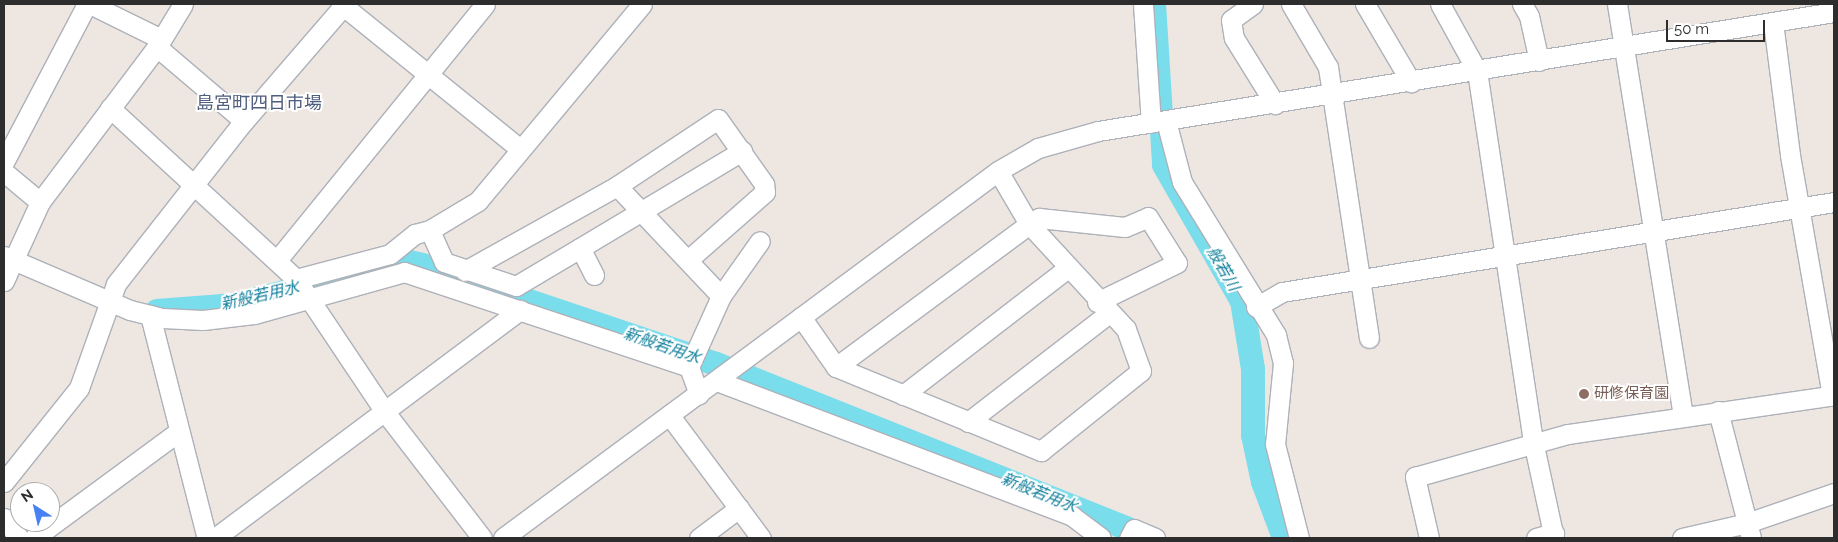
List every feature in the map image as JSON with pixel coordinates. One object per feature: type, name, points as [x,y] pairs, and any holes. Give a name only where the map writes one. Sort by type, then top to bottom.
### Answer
[{"type":"street","points":[[4,162],[89,4],[159,43],[244,121]]},
{"type":"street","points":[[4,281],[7,258],[40,202],[159,43],[183,4]]},
{"type":"street","points":[[4,482],[80,388],[107,300],[244,121],[343,4],[520,149]]},
{"type":"street","points":[[278,259],[426,73],[485,4]]},
{"type":"street","points":[[7,258],[107,300],[150,315],[203,320],[254,314],[300,288],[390,254],[415,234],[430,230],[478,201],[642,4]]},
{"type":"street","points":[[1143,4],[1158,122],[1182,182],[1256,308],[1276,334],[1283,363],[1274,444],[1299,538]]},
{"type":"street","points":[[1253,4],[1231,20],[1234,38],[1275,104]]},
{"type":"street","points":[[1291,4],[1328,67],[1369,338]]},
{"type":"street","points":[[1365,4],[1411,82]]},
{"type":"street","points":[[1440,4],[1477,70],[1548,537]]},
{"type":"street","points":[[1522,4],[1530,16],[1539,60]]},
{"type":"street","points":[[1617,4],[1683,417]]},
{"type":"street","points":[[503,538],[726,375],[998,170],[1064,138],[1333,96],[1477,70],[1834,12]]},
{"type":"street","points":[[1429,538],[1415,477],[1533,441],[1718,411],[1833,395],[1773,22]]},
{"type":"street","points":[[110,108],[278,259],[385,412],[482,538]]},
{"type":"street","points":[[465,271],[617,186],[713,120],[721,121],[742,151],[765,192],[688,260]]},
{"type":"street","points":[[430,230],[444,262],[465,271],[516,286],[742,151]]},
{"type":"street","points":[[801,317],[836,367],[1041,451],[1141,371],[1126,329],[1103,307],[1028,224],[998,170]]},
{"type":"street","points":[[4,172],[40,202]]},
{"type":"street","points":[[617,186],[721,296]]},
{"type":"street","points":[[1256,308],[1282,292],[1505,254],[1802,209],[1834,202]]},
{"type":"street","points":[[836,367],[1028,224],[1039,218],[1125,227],[1148,217],[1176,263],[1103,307],[968,422]]},
{"type":"street","points":[[699,394],[689,367],[697,346],[721,296],[760,241]]},
{"type":"street","points":[[580,248],[594,276]]},
{"type":"street","points":[[903,395],[1068,268]]},
{"type":"street","points":[[300,288],[404,272],[689,367]]},
{"type":"street","points":[[215,538],[520,310]]},
{"type":"street","points":[[150,315],[178,432],[207,538]]},
{"type":"street","points":[[726,375],[1072,516],[1101,538]]},
{"type":"street","points":[[1718,411],[1749,530]]},
{"type":"street","points":[[670,416],[761,538]]},
{"type":"street","points":[[34,538],[178,432]]},
{"type":"street","points":[[1682,538],[1749,530],[1834,493]]},
{"type":"street","points":[[699,538],[739,508]]},
{"type":"street","points":[[1070,538],[1072,516]]},
{"type":"street","points":[[4,518],[19,538]]},
{"type":"street","points":[[1129,538],[1134,529],[1154,538]]},
{"type":"waterway","name":"般若川","points":[[1154,4],[1164,165],[1242,301],[1253,369],[1253,435],[1263,482],[1284,538]]},
{"type":"waterway","name":"新般若用水","points":[[157,311],[236,305],[401,260],[422,265],[716,364],[1152,538]]},
{"type":"place","name":"研修保育園","points":[[1584,394]]},
{"type":"district","name":"島宮町四日市場","points":[[259,103]]}]
